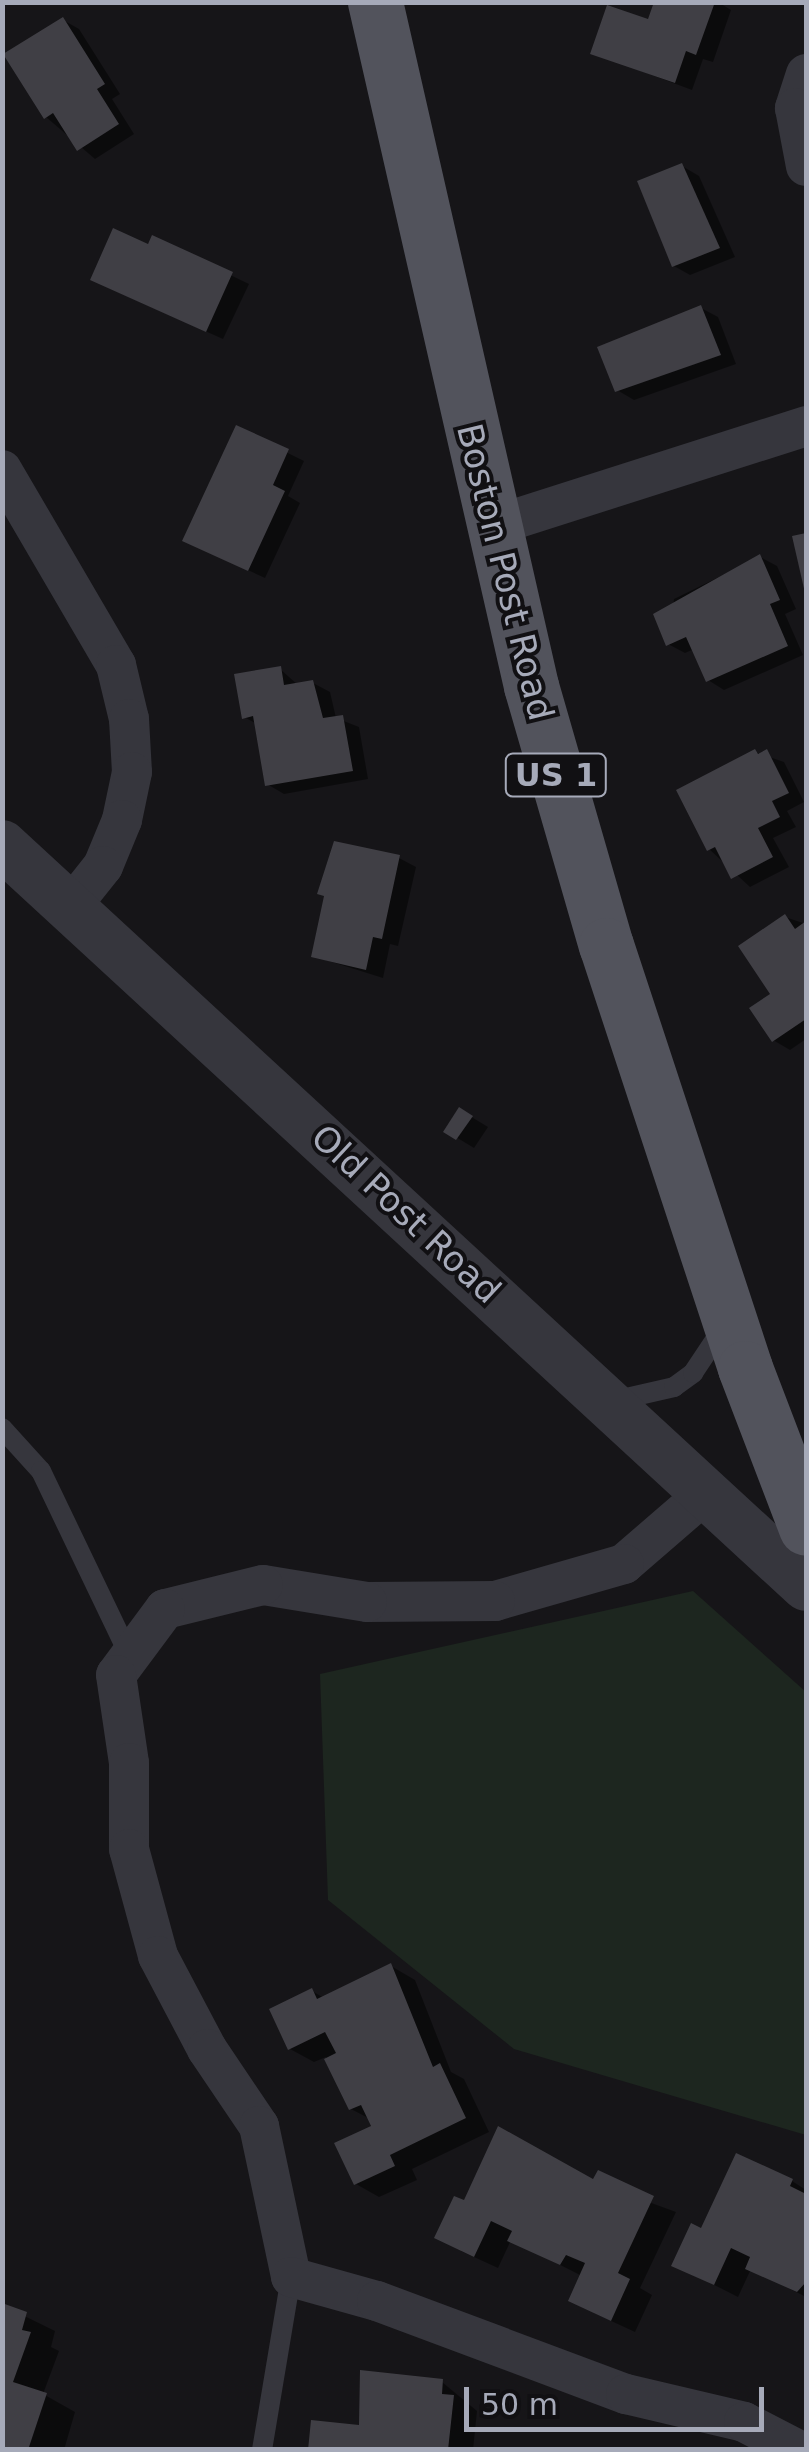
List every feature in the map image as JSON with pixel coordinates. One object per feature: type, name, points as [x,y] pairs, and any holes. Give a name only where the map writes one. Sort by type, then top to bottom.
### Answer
[{"type":"main road","name":"Boston Post Road","points":[[375,2],[530,686],[606,945],[728,1318],[806,1528]]},
{"type":"street","points":[[806,74],[795,108],[806,166]]},
{"type":"street","points":[[493,526],[806,426]]},
{"type":"street","points":[[2,470],[116,665],[129,719],[132,772],[122,820],[103,866],[72,905]]},
{"type":"street","name":"Old Post Road","points":[[2,845],[72,905],[806,1586]]},
{"type":"street","points":[[706,1493],[624,1564],[495,1601],[367,1602],[263,1585],[165,1609],[116,1675],[128,1763],[129,1849],[158,1956],[207,2049],[259,2126],[290,2277],[376,2301],[626,2394],[744,2422],[798,2450]]},
{"type":"lane","points":[[607,1401],[641,1400],[674,1388],[693,1373],[728,1318]]},
{"type":"lane","points":[[2,1428],[40,1471],[130,1657]]},
{"type":"lane","points":[[262,2450],[290,2277]]},
{"type":"shaded area","points":[[693,1591],[806,1692],[806,2135],[514,2049],[328,1900],[320,1674]]},
{"type":"building","points":[[654,2],[715,2],[696,55],[686,51],[675,83],[590,54],[607,5],[648,19]]},
{"type":"building","points":[[63,17],[105,84],[97,89],[119,124],[77,151],[53,113],[44,119],[3,54]]},
{"type":"building","points":[[682,163],[720,248],[672,267],[637,181]]},
{"type":"building","points":[[113,228],[148,244],[152,235],[233,272],[206,332],[90,280]]},
{"type":"building","points":[[701,305],[721,355],[615,392],[597,347]]},
{"type":"building","points":[[236,425],[289,449],[273,485],[285,491],[248,571],[182,541]]},
{"type":"building","points":[[806,533],[806,593],[805,593],[792,536]]},
{"type":"building","points":[[760,554],[780,600],[770,604],[788,646],[706,682],[686,637],[666,646],[653,614]]},
{"type":"building","points":[[281,666],[284,685],[313,680],[323,718],[343,715],[353,771],[265,786],[253,716],[242,719],[234,674]]},
{"type":"building","points":[[755,749],[758,754],[767,749],[789,793],[772,801],[780,817],[758,828],[773,857],[731,879],[715,847],[707,851],[676,790]]},
{"type":"building","points":[[334,841],[400,855],[382,939],[373,937],[366,970],[311,957],[324,896],[317,894]]},
{"type":"building","points":[[785,914],[795,929],[806,921],[806,1019],[772,1042],[749,1008],[770,994],[738,946]]},
{"type":"building","points":[[459,1107],[473,1116],[456,1140],[443,1132]]},
{"type":"building","points":[[391,1963],[433,2067],[440,2063],[466,2118],[390,2155],[395,2166],[354,2185],[334,2143],[371,2126],[361,2105],[349,2110],[324,2059],[336,2053],[325,2032],[288,2050],[269,2009],[312,1988],[317,1999]]},
{"type":"building","points":[[498,2126],[593,2179],[598,2170],[654,2196],[618,2273],[630,2279],[611,2321],[568,2301],[585,2263],[566,2255],[560,2265],[507,2241],[512,2231],[491,2221],[474,2257],[434,2238],[454,2196],[464,2200]]},
{"type":"building","points":[[736,2153],[793,2179],[790,2186],[806,2194],[806,2282],[797,2292],[745,2269],[750,2257],[731,2248],[714,2285],[671,2266],[691,2223],[701,2228]]},
{"type":"building","points":[[2,2303],[27,2312],[22,2330],[31,2332],[13,2382],[47,2393],[28,2450],[2,2450]]},
{"type":"building","points":[[360,2370],[443,2379],[442,2394],[454,2395],[448,2450],[308,2450],[311,2420],[359,2425]]}]
